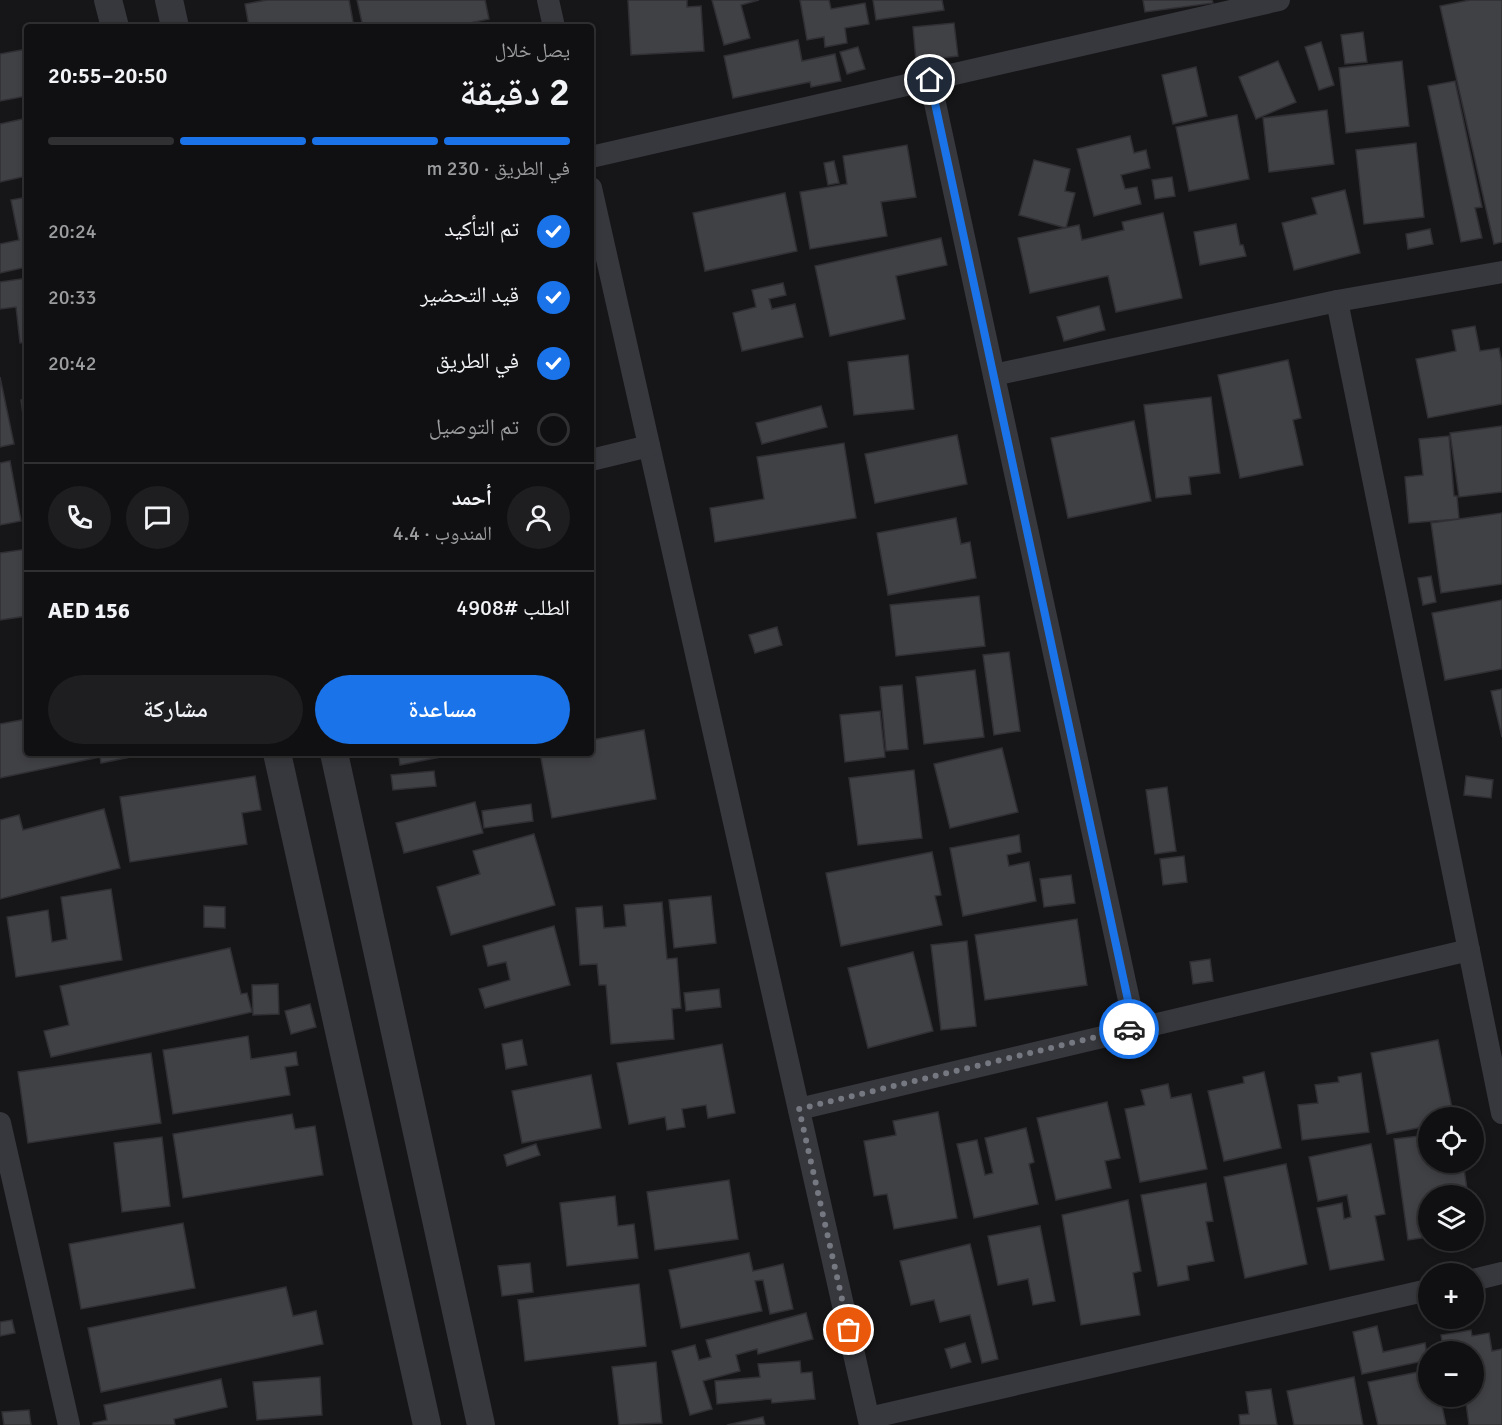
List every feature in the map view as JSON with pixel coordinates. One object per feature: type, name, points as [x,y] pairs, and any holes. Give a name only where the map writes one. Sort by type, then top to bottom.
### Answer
[{"type":"street","points":[[108,0],[113,24]]},
{"type":"street","points":[[169,0],[174,24]]},
{"type":"street","points":[[548,0],[554,24]]},
{"type":"street","points":[[594,156],[1279,0]]},
{"type":"street","points":[[930,80],[1134,1028]]},
{"type":"street","points":[[594,201],[870,1422],[1418,1292]]},
{"type":"street","points":[[994,375],[1337,301],[1502,272]]},
{"type":"street","points":[[1337,301],[1502,1113]]},
{"type":"street","points":[[594,459],[649,446]]},
{"type":"street","points":[[278,756],[427,1425]]},
{"type":"street","points":[[335,756],[481,1425]]},
{"type":"street","points":[[799,1109],[1469,950]]},
{"type":"street","points":[[0,1123],[69,1425]]},
{"type":"street","points":[[1484,1277],[1502,1273]]},
{"type":"building","points":[[267,0],[349,0],[353,24],[248,24],[245,4]]},
{"type":"building","points":[[357,0],[485,0],[489,19],[465,24],[362,24]]},
{"type":"building","points":[[628,0],[687,0],[687,7],[701,6],[704,51],[631,55]]},
{"type":"building","points":[[712,0],[759,0],[741,5],[750,38],[724,45]]},
{"type":"building","points":[[800,0],[829,0],[831,9],[865,3],[869,24],[845,28],[847,43],[825,47],[824,37],[807,40]]},
{"type":"building","points":[[873,0],[942,0],[944,10],[876,20]]},
{"type":"building","points":[[1143,0],[1212,0],[1213,3],[1145,12]]},
{"type":"building","points":[[1470,0],[1502,0],[1502,242],[1494,244],[1440,6]]},
{"type":"building","points":[[954,23],[958,56],[916,61],[913,27]]},
{"type":"building","points":[[1363,32],[1367,62],[1345,64],[1341,35]]},
{"type":"building","points":[[798,40],[802,61],[835,54],[841,81],[811,87],[810,82],[733,98],[724,56]]},
{"type":"building","points":[[1321,42],[1334,85],[1319,90],[1305,47]]},
{"type":"building","points":[[858,47],[865,69],[847,74],[840,52]]},
{"type":"building","points":[[24,50],[24,97],[0,101],[0,54]]},
{"type":"building","points":[[1278,61],[1296,102],[1256,119],[1239,77]]},
{"type":"building","points":[[1402,61],[1409,126],[1346,133],[1339,68]]},
{"type":"building","points":[[1196,67],[1207,116],[1173,124],[1162,75]]},
{"type":"building","points":[[1455,81],[1482,207],[1475,208],[1482,238],[1461,242],[1428,86]]},
{"type":"building","points":[[1327,110],[1334,164],[1269,172],[1263,118]]},
{"type":"building","points":[[1237,115],[1249,179],[1189,191],[1176,127]]},
{"type":"building","points":[[24,119],[24,177],[0,182],[0,124]]},
{"type":"building","points":[[1130,136],[1134,153],[1146,150],[1150,168],[1121,175],[1125,189],[1137,187],[1141,204],[1094,216],[1077,149]]},
{"type":"building","points":[[1416,143],[1424,217],[1364,224],[1356,150]]},
{"type":"building","points":[[907,145],[916,197],[881,202],[887,236],[810,249],[800,192],[847,184],[843,156]]},
{"type":"building","points":[[1034,160],[1070,169],[1065,191],[1075,193],[1066,228],[1019,215]]},
{"type":"building","points":[[834,161],[839,183],[828,185],[824,163]]},
{"type":"building","points":[[1172,177],[1175,196],[1155,199],[1152,180]]},
{"type":"building","points":[[1345,190],[1360,253],[1294,270],[1282,223],[1317,214],[1312,198]]},
{"type":"building","points":[[785,193],[797,251],[705,271],[693,213]]},
{"type":"building","points":[[24,198],[24,268],[0,273],[0,244],[19,240],[11,200]]},
{"type":"building","points":[[1163,213],[1182,298],[1116,312],[1108,276],[1030,293],[1018,238],[1079,225],[1082,240],[1124,230],[1122,222]]},
{"type":"building","points":[[1236,224],[1240,245],[1243,245],[1246,256],[1200,265],[1194,232]]},
{"type":"building","points":[[1430,229],[1433,244],[1408,249],[1406,234]]},
{"type":"building","points":[[941,238],[947,265],[896,276],[905,319],[830,336],[815,266]]},
{"type":"building","points":[[24,278],[24,342],[20,343],[16,307],[0,309],[0,282]]},
{"type":"building","points":[[783,283],[786,295],[769,299],[772,309],[795,304],[803,337],[742,351],[733,313],[756,307],[752,290]]},
{"type":"building","points":[[1099,306],[1105,330],[1064,341],[1057,317]]},
{"type":"building","points":[[1475,326],[1480,351],[1499,348],[1502,363],[1502,404],[1428,418],[1416,359],[1456,351],[1452,330]]},
{"type":"building","points":[[908,355],[914,409],[854,415],[848,362]]},
{"type":"building","points":[[1288,360],[1301,418],[1293,420],[1303,465],[1240,478],[1218,375]]},
{"type":"building","points":[[0,377],[14,444],[0,447]]},
{"type":"building","points":[[1211,397],[1220,473],[1189,477],[1191,494],[1156,498],[1144,405]]},
{"type":"building","points":[[21,400],[24,400],[24,422]]},
{"type":"building","points":[[821,406],[827,427],[762,444],[756,423]]},
{"type":"building","points":[[1134,421],[1151,501],[1068,518],[1051,438]]},
{"type":"building","points":[[1502,426],[1502,492],[1459,497],[1450,433]]},
{"type":"building","points":[[957,435],[967,484],[875,503],[865,454]]},
{"type":"building","points":[[1449,436],[1454,496],[1457,496],[1459,519],[1409,523],[1405,477],[1423,475],[1419,439]]},
{"type":"building","points":[[844,443],[856,518],[715,542],[710,508],[764,499],[757,457]]},
{"type":"building","points":[[10,461],[21,521],[0,525],[0,463]]},
{"type":"building","points":[[1502,513],[1502,584],[1441,593],[1431,523]]},
{"type":"building","points":[[956,518],[961,544],[970,542],[976,578],[888,595],[877,533]]},
{"type":"building","points":[[24,549],[24,616],[0,620],[0,553]]},
{"type":"building","points":[[1431,576],[1436,602],[1423,605],[1418,578]]},
{"type":"building","points":[[979,596],[985,646],[896,656],[890,605]]},
{"type":"building","points":[[1502,600],[1502,669],[1445,680],[1432,613]]},
{"type":"building","points":[[777,627],[782,645],[755,653],[749,635]]},
{"type":"building","points":[[1009,652],[1020,731],[994,735],[983,655]]},
{"type":"building","points":[[975,670],[984,737],[924,744],[916,677]]},
{"type":"building","points":[[902,685],[908,749],[886,751],[880,687]]},
{"type":"building","points":[[1502,689],[1502,737],[1491,691]]},
{"type":"building","points":[[880,711],[885,757],[845,762],[840,715]]},
{"type":"building","points":[[24,720],[24,756],[135,756],[101,763],[100,757],[0,778],[0,724]]},
{"type":"building","points":[[644,730],[656,799],[552,818],[541,756],[594,756],[594,739]]},
{"type":"building","points":[[1002,748],[1018,812],[950,828],[934,764]]},
{"type":"building","points":[[398,756],[446,756],[400,765]]},
{"type":"building","points":[[914,770],[922,838],[858,845],[849,778]]},
{"type":"building","points":[[434,771],[436,786],[393,790],[391,775]]},
{"type":"building","points":[[255,776],[261,810],[242,813],[247,844],[130,862],[120,797]]},
{"type":"building","points":[[1466,776],[1493,780],[1491,798],[1464,795]]},
{"type":"building","points":[[1167,787],[1176,851],[1155,854],[1146,790]]},
{"type":"building","points":[[475,802],[483,833],[404,853],[396,823]]},
{"type":"building","points":[[531,804],[533,821],[484,828],[482,811]]},
{"type":"building","points":[[104,809],[120,868],[0,899],[0,820],[19,815],[23,830]]},
{"type":"building","points":[[534,834],[555,905],[451,935],[437,887],[480,874],[473,851]]},
{"type":"building","points":[[1019,835],[1021,852],[1007,855],[1009,866],[1029,862],[1036,901],[963,916],[950,848]]},
{"type":"building","points":[[932,852],[941,895],[935,896],[942,925],[841,946],[826,873]]},
{"type":"building","points":[[1184,856],[1187,882],[1163,885],[1160,859]]},
{"type":"building","points":[[1071,875],[1075,903],[1044,907],[1040,879]]},
{"type":"building","points":[[111,889],[122,960],[16,977],[7,917],[48,910],[52,942],[67,939],[61,897]]},
{"type":"building","points":[[711,896],[716,943],[674,948],[669,900]]},
{"type":"building","points":[[662,902],[667,959],[677,958],[681,1008],[672,1009],[674,1039],[611,1044],[606,985],[599,985],[597,964],[580,965],[576,908],[602,906],[604,928],[626,926],[624,905]]},
{"type":"building","points":[[204,906],[225,907],[225,928],[204,927]]},
{"type":"building","points":[[1077,919],[1087,985],[985,1000],[975,935]]},
{"type":"building","points":[[554,926],[570,985],[485,1008],[479,989],[510,980],[506,962],[488,966],[483,946]]},
{"type":"building","points":[[967,941],[976,1026],[941,1030],[931,945]]},
{"type":"building","points":[[230,948],[241,994],[247,993],[252,1012],[51,1057],[44,1031],[69,1025],[60,986]]},
{"type":"building","points":[[913,952],[933,1031],[868,1048],[848,968]]},
{"type":"building","points":[[1210,959],[1213,981],[1193,984],[1190,962]]},
{"type":"building","points":[[278,984],[279,1014],[253,1015],[252,985]]},
{"type":"building","points":[[719,989],[721,1007],[686,1011],[684,993]]},
{"type":"building","points":[[310,1004],[316,1027],[291,1034],[285,1011]]},
{"type":"building","points":[[248,1036],[251,1059],[296,1052],[298,1065],[285,1067],[290,1095],[173,1114],[163,1050]]},
{"type":"building","points":[[522,1040],[527,1065],[506,1069],[502,1044]]},
{"type":"building","points":[[1438,1040],[1452,1107],[1418,1107],[1418,1128],[1387,1134],[1371,1053]]},
{"type":"building","points":[[722,1044],[735,1113],[708,1118],[706,1105],[682,1109],[685,1127],[667,1130],[665,1117],[629,1124],[617,1063]]},
{"type":"building","points":[[151,1053],[161,1123],[28,1143],[18,1072]]},
{"type":"building","points":[[1264,1072],[1281,1148],[1224,1161],[1208,1091],[1244,1083],[1243,1077]]},
{"type":"building","points":[[1361,1073],[1369,1132],[1302,1140],[1298,1105],[1318,1103],[1315,1085],[1339,1082],[1338,1077]]},
{"type":"building","points":[[591,1075],[601,1128],[522,1143],[512,1091]]},
{"type":"building","points":[[1168,1084],[1171,1098],[1191,1094],[1207,1169],[1140,1182],[1125,1109],[1145,1105],[1141,1090]]},
{"type":"building","points":[[1107,1102],[1120,1158],[1105,1161],[1111,1188],[1056,1200],[1037,1118]]},
{"type":"building","points":[[938,1112],[957,1218],[894,1229],[887,1194],[874,1196],[864,1141],[896,1135],[893,1121]]},
{"type":"building","points":[[292,1114],[295,1129],[315,1126],[323,1175],[183,1198],[173,1134]]},
{"type":"building","points":[[1026,1128],[1034,1162],[1029,1164],[1038,1204],[974,1218],[957,1144],[977,1140],[985,1175],[993,1173],[985,1138]]},
{"type":"building","points":[[1418,1136],[1418,1173],[1465,1173],[1466,1185],[1418,1185],[1418,1238],[1408,1240],[1394,1139]]},
{"type":"building","points":[[162,1137],[170,1206],[122,1212],[114,1143]]},
{"type":"building","points":[[536,1144],[540,1155],[507,1166],[504,1155]]},
{"type":"building","points":[[1371,1144],[1385,1214],[1375,1216],[1384,1260],[1330,1270],[1317,1208],[1342,1203],[1344,1219],[1351,1217],[1347,1195],[1318,1201],[1309,1157]]},
{"type":"building","points":[[1286,1164],[1307,1264],[1245,1278],[1224,1177]]},
{"type":"building","points":[[729,1180],[738,1239],[655,1250],[647,1192]]},
{"type":"building","points":[[1206,1183],[1213,1221],[1206,1222],[1214,1261],[1187,1266],[1189,1280],[1158,1286],[1141,1195]]},
{"type":"building","points":[[615,1196],[618,1226],[634,1224],[638,1258],[567,1266],[560,1203]]},
{"type":"building","points":[[1128,1200],[1141,1271],[1133,1273],[1140,1315],[1081,1325],[1062,1215]]},
{"type":"building","points":[[183,1223],[195,1288],[81,1309],[69,1244]]},
{"type":"building","points":[[1040,1226],[1055,1301],[1033,1305],[1028,1279],[998,1285],[988,1236]]},
{"type":"building","points":[[970,1244],[998,1359],[982,1363],[970,1315],[940,1322],[934,1300],[911,1305],[900,1261]]},
{"type":"building","points":[[749,1253],[753,1271],[783,1264],[793,1309],[770,1314],[763,1280],[755,1281],[762,1311],[681,1328],[669,1270]]},
{"type":"building","points":[[530,1263],[533,1292],[502,1296],[498,1266]]},
{"type":"building","points":[[639,1284],[646,1346],[525,1361],[518,1300]]},
{"type":"building","points":[[286,1287],[293,1316],[316,1311],[323,1344],[101,1392],[88,1328]]},
{"type":"building","points":[[806,1313],[813,1339],[758,1354],[757,1349],[736,1355],[740,1371],[703,1381],[712,1409],[690,1415],[672,1351],[695,1345],[699,1360],[711,1357],[706,1340]]},
{"type":"building","points":[[12,1320],[15,1333],[0,1336],[0,1322]]},
{"type":"building","points":[[1377,1326],[1383,1352],[1418,1344],[1418,1362],[1362,1374],[1353,1332]]},
{"type":"building","points":[[1471,1330],[1472,1336],[1489,1333],[1492,1351],[1502,1349],[1502,1425],[1469,1425],[1467,1407],[1484,1407],[1484,1341],[1442,1341],[1441,1335]]},
{"type":"building","points":[[965,1343],[971,1362],[951,1368],[945,1349]]},
{"type":"building","points":[[800,1361],[801,1373],[812,1372],[815,1399],[772,1403],[771,1399],[717,1404],[715,1381],[760,1377],[758,1364]]},
{"type":"building","points":[[656,1362],[662,1423],[619,1425],[612,1367]]},
{"type":"building","points":[[1418,1372],[1418,1407],[1442,1407],[1446,1425],[1378,1425],[1368,1382]]},
{"type":"building","points":[[320,1377],[322,1415],[257,1420],[253,1382]]},
{"type":"building","points":[[1354,1377],[1363,1425],[1294,1425],[1287,1391]]},
{"type":"building","points":[[221,1379],[227,1407],[174,1419],[175,1425],[93,1425],[93,1423],[107,1420],[104,1405]]},
{"type":"building","points":[[1271,1389],[1277,1425],[1240,1425],[1239,1415],[1249,1414],[1246,1392]]},
{"type":"building","points":[[29,1410],[31,1425],[4,1425],[2,1412]]},
{"type":"building","points":[[763,1417],[765,1425],[727,1425]]},
{"type":"way so far","points":[[849,1330],[799,1109],[1129,1029]]},
{"type":"route","points":[[930,80],[1134,1028],[1129,1029]]}]
